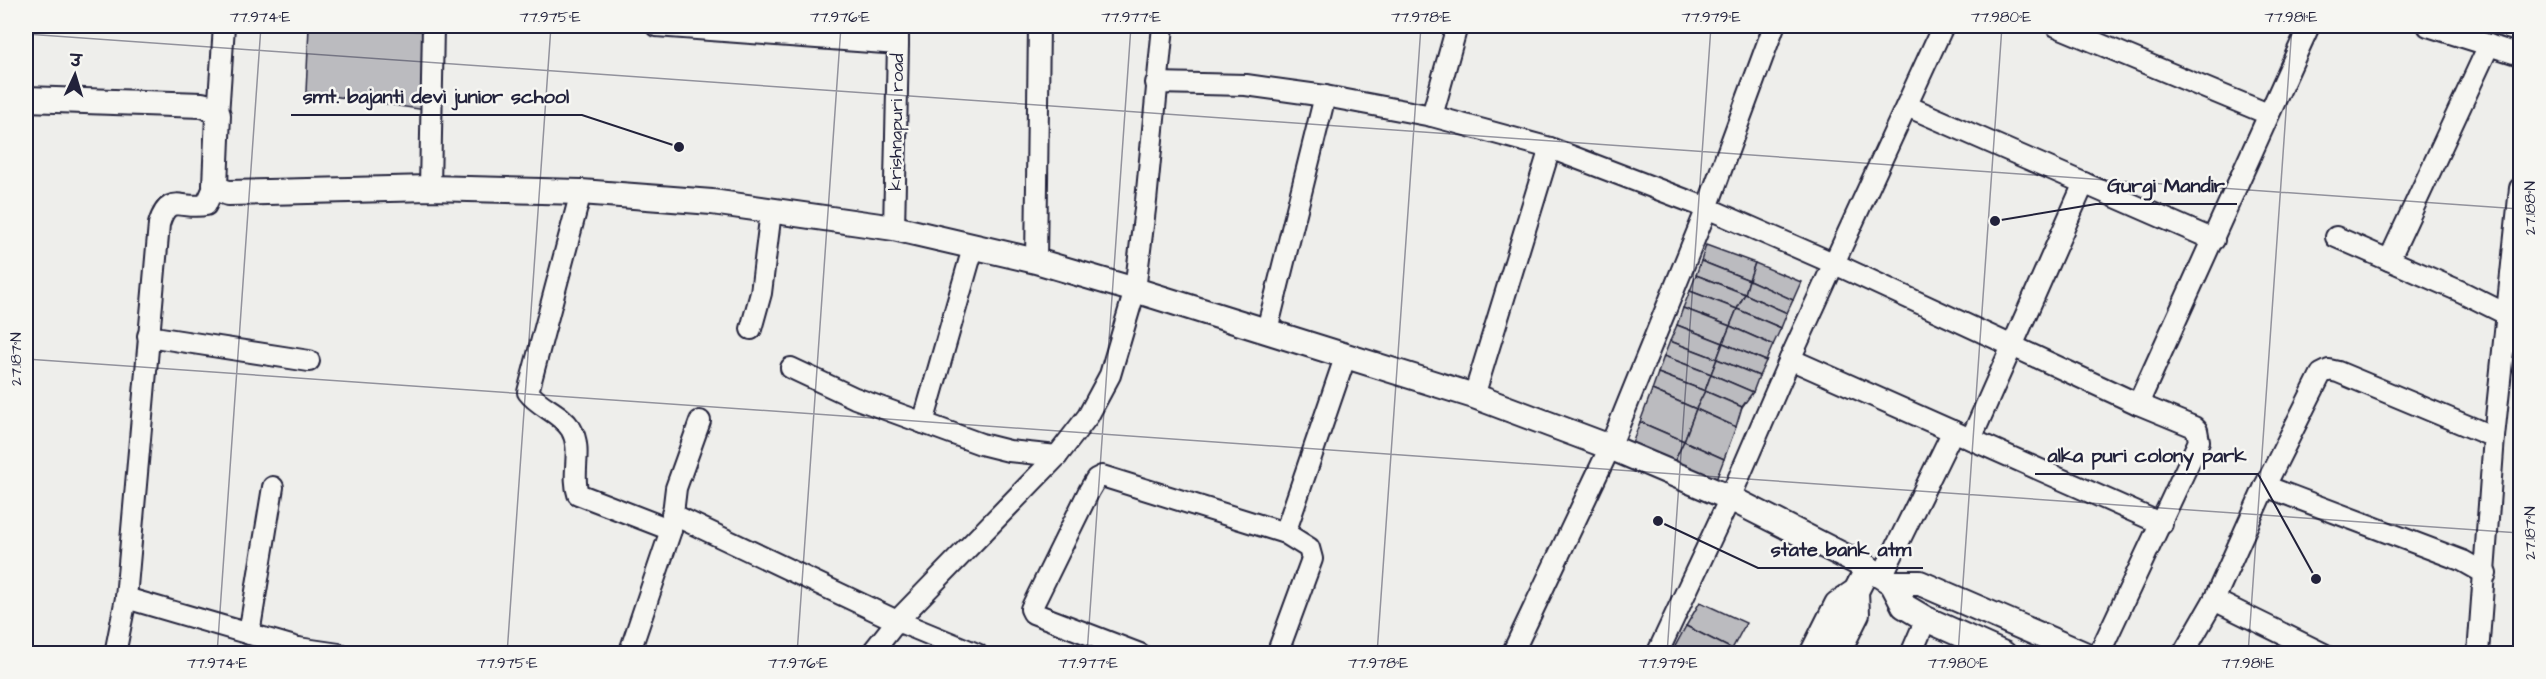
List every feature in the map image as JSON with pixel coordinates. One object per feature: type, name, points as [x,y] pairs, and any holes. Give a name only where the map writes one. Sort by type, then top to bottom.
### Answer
[{"type":"street","points":[[115,654],[126,598],[159,224],[163,210],[169,205],[206,204],[215,185],[224,26]]},
{"type":"street","points":[[430,188],[434,26]]},
{"type":"street","name":"krishnapuri road","points":[[656,26],[898,35],[894,228]]},
{"type":"street","points":[[1036,261],[1039,26]]},
{"type":"street","points":[[871,654],[897,621],[1057,456],[1088,416],[1110,375],[1135,290],[1163,26]]},
{"type":"street","points":[[1432,116],[1457,26]]},
{"type":"street","points":[[1512,654],[1610,447],[1707,208],[1774,26]]},
{"type":"street","points":[[1657,654],[1943,26]]},
{"type":"street","points":[[2056,26],[2078,30],[2268,114]]},
{"type":"street","points":[[2138,404],[2309,26]]},
{"type":"street","points":[[2428,26],[2520,55]]},
{"type":"street","points":[[2389,260],[2489,45]]},
{"type":"street","points":[[1156,83],[1246,85],[1325,96],[1432,116],[1550,148],[1707,208],[1835,264],[2138,404],[2194,427],[2199,436],[2162,524],[2098,654]]},
{"type":"street","points":[[1267,330],[1325,96]]},
{"type":"street","points":[[26,99],[202,105],[209,107],[218,116]]},
{"type":"street","points":[[1906,106],[2214,240]]},
{"type":"street","points":[[1474,396],[1550,148]]},
{"type":"street","points":[[1812,654],[1837,604],[1880,576],[1962,435],[2011,346],[2084,183]]},
{"type":"street","points":[[215,185],[228,193],[430,188],[581,192],[712,202],[894,228],[1036,261],[1267,330],[1474,396],[1610,447],[1730,498],[1880,576],[1920,583],[2084,654]]},
{"type":"street","points":[[2478,654],[2486,573],[2494,437],[2513,317],[2520,188]]},
{"type":"street","points":[[581,192],[528,392],[560,417],[570,429],[575,441],[577,456],[578,494],[671,522],[977,654]]},
{"type":"street","points":[[751,328],[761,293],[771,211]]},
{"type":"street","points":[[2336,237],[2513,317]]},
{"type":"street","points":[[923,423],[973,248]]},
{"type":"street","points":[[148,336],[309,361]]},
{"type":"street","points":[[1285,533],[1346,355]]},
{"type":"street","points":[[1790,359],[2162,524]]},
{"type":"street","points":[[791,368],[855,398],[981,444],[1009,451],[1057,456]]},
{"type":"street","points":[[2183,654],[2214,600],[2265,486],[2321,374],[2329,370],[2338,372],[2494,437]]},
{"type":"street","points":[[628,654],[671,522],[676,488],[700,421]]},
{"type":"street","points":[[1140,654],[1033,613],[1030,609],[1098,477],[1285,533],[1309,548],[1312,559],[1277,654]]},
{"type":"street","points":[[2265,486],[2463,561],[2486,573]]},
{"type":"street","points":[[249,634],[273,487]]},
{"type":"street","points":[[1880,576],[1904,606],[1926,619],[2004,654]]},
{"type":"street","points":[[1837,654],[1857,614],[1856,591]]},
{"type":"street","points":[[126,598],[302,651],[339,654]]},
{"type":"street","points":[[2214,600],[2324,654]]},
{"type":"street","points":[[1911,654],[1926,619]]},
{"type":"building","points":[[309,27],[431,31],[425,110],[306,92]]},
{"type":"building","points":[[1706,245],[1755,263],[1749,280],[1701,261]]},
{"type":"building","points":[[1701,261],[1749,280],[1745,294],[1696,275]]},
{"type":"building","points":[[1755,263],[1801,282],[1793,300],[1749,280]]},
{"type":"building","points":[[1696,275],[1745,294],[1737,309],[1690,291]]},
{"type":"building","points":[[1749,280],[1793,300],[1787,313],[1745,294]]},
{"type":"building","points":[[1690,291],[1737,309],[1730,326],[1683,308]]},
{"type":"building","points":[[1745,294],[1787,313],[1781,328],[1737,309]]},
{"type":"building","points":[[1683,308],[1730,326],[1723,343],[1677,325]]},
{"type":"building","points":[[1737,309],[1781,328],[1773,345],[1730,326]]},
{"type":"building","points":[[1677,325],[1723,343],[1717,359],[1670,341]]},
{"type":"building","points":[[1730,326],[1773,345],[1766,361],[1723,343]]},
{"type":"building","points":[[1670,341],[1717,359],[1711,374],[1664,356]]},
{"type":"building","points":[[1723,343],[1766,361],[1759,376],[1717,359]]},
{"type":"building","points":[[1664,356],[1711,374],[1705,391],[1658,373]]},
{"type":"building","points":[[1717,359],[1759,376],[1753,392],[1711,374]]},
{"type":"building","points":[[1658,373],[1705,391],[1696,409],[1652,390]]},
{"type":"building","points":[[1711,374],[1753,392],[1742,407],[1705,391]]},
{"type":"building","points":[[1652,390],[1696,409],[1684,441],[1640,422]]},
{"type":"building","points":[[1705,391],[1742,407],[1736,427],[1696,409]]},
{"type":"building","points":[[1696,409],[1736,427],[1724,459],[1684,441]]},
{"type":"building","points":[[1640,422],[1684,441],[1671,469],[1630,448]]},
{"type":"building","points":[[1684,441],[1724,459],[1714,485],[1671,469]]},
{"type":"building","points":[[1700,602],[1746,623],[1732,649],[1686,626]]},
{"type":"building","points":[[1686,626],[1732,649],[1729,654],[1672,652]]},
{"type":"place","name":"smt. bajanti devi junior school","points":[[679,147]]},
{"type":"place","name":"Gurgi Mandir","points":[[1995,221]]},
{"type":"place","name":"state bank atm","points":[[1658,521]]},
{"type":"place","name":"alka puri colony park","points":[[2316,579]]}]
